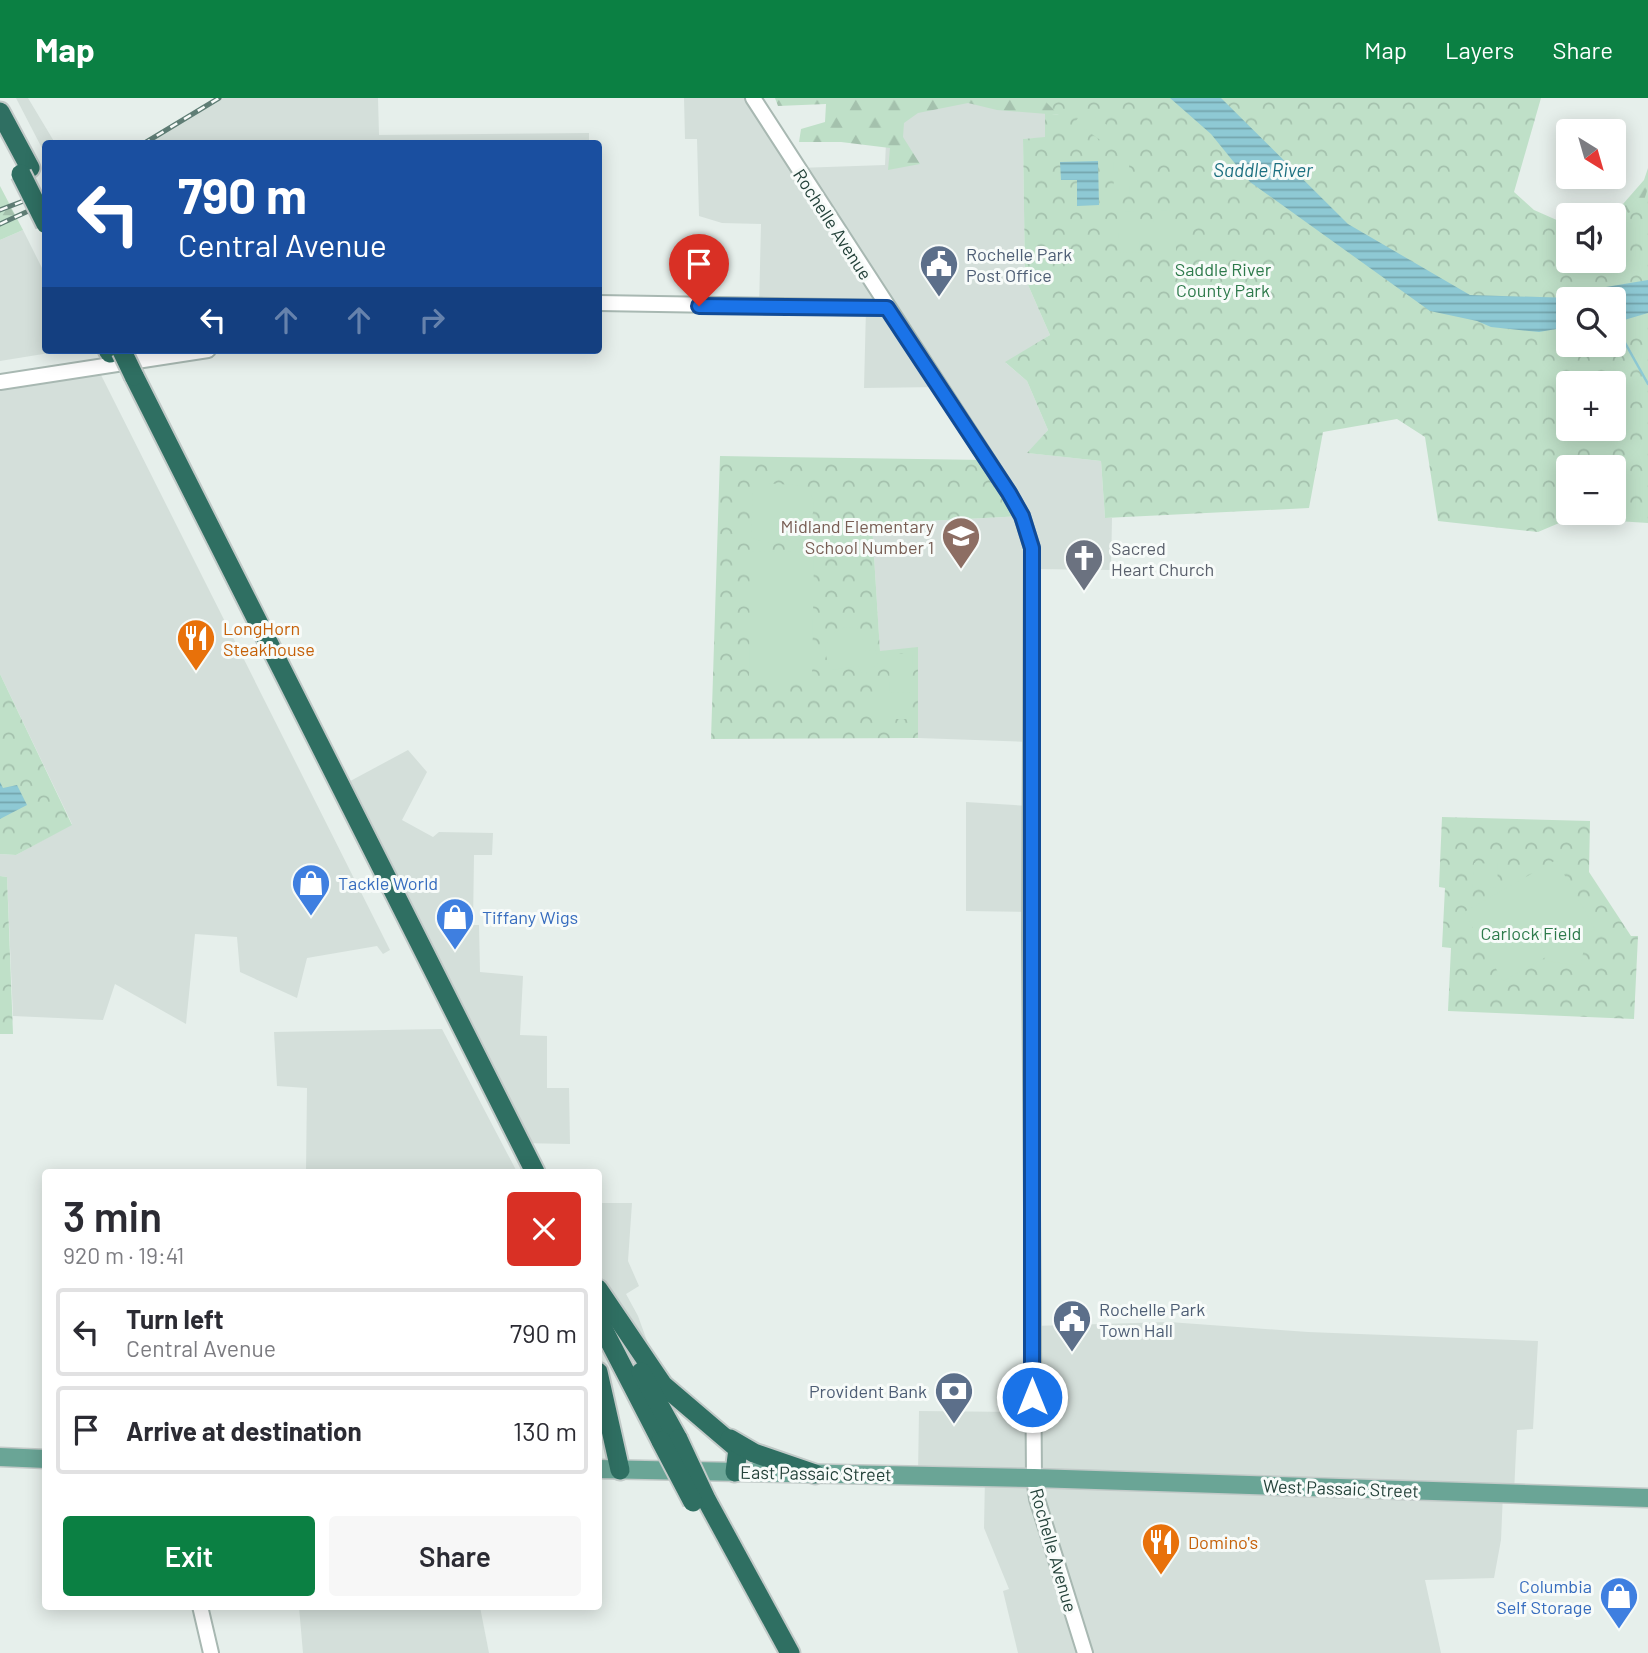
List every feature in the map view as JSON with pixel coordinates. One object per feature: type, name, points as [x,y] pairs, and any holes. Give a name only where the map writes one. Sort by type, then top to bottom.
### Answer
[{"type":"highway","points":[[0,113],[42,214]]},
{"type":"highway","points":[[0,136],[42,194]]},
{"type":"highway","points":[[117,354],[521,1169]]},
{"type":"highway","points":[[128,377],[533,1169]]},
{"type":"highway","points":[[602,1297],[663,1385],[730,1439],[754,1453],[816,1474]]},
{"type":"highway","points":[[602,1299],[776,1653]]},
{"type":"highway","points":[[602,1326],[669,1440]]},
{"type":"highway","points":[[602,1387],[620,1470]]},
{"type":"highway","points":[[602,1438],[607,1431],[609,1413]]},
{"type":"highway","points":[[730,1439],[738,1449],[735,1472]]},
{"type":"highway","points":[[699,1501],[790,1653]]},
{"type":"main road","points":[[0,1457],[42,1459]]},
{"type":"main road","name":"East Passaic Street","points":[[602,1469],[1034,1478]]},
{"type":"main road","name":"West Passaic Street","points":[[1034,1478],[1648,1498]]},
{"type":"street","name":"Rochelle Avenue","points":[[753,98],[1009,493],[1022,516],[1032,548],[1030,939],[1034,1478],[1040,1509],[1084,1647]]},
{"type":"street","points":[[602,303],[887,308]]},
{"type":"street","points":[[0,382],[182,354]]},
{"type":"street","points":[[201,1610],[211,1653]]},
{"type":"street","points":[[1084,1647],[1092,1653]]},
{"type":"shaded area","points":[[16,98],[28,98],[53,140],[42,140],[42,148]]},
{"type":"shaded area","points":[[222,98],[378,98],[379,135],[589,133],[589,140],[153,140]]},
{"type":"shaded area","points":[[684,98],[753,98],[798,168],[885,165],[888,98],[970,98],[1045,113],[1045,138],[1023,139],[1025,278],[1050,335],[1006,363],[1027,381],[1048,430],[1028,453],[1101,461],[1105,518],[1112,518],[1111,570],[1034,569],[1030,742],[918,738],[918,648],[880,652],[872,524],[1021,516],[940,387],[864,388],[866,308],[759,308],[761,224],[722,223],[699,216],[697,139],[685,139]]},
{"type":"shaded area","points":[[23,230],[42,268],[43,354],[0,361],[0,240]]},
{"type":"shaded area","points":[[97,367],[390,950],[383,954],[377,946],[307,958],[297,998],[240,972],[237,937],[195,934],[186,1024],[115,984],[103,1020],[13,1016],[7,877],[0,876],[0,854],[16,855],[72,824],[0,674],[0,382]]},
{"type":"shaded area","points":[[408,750],[427,772],[402,820],[433,837],[439,832],[493,833],[492,855],[474,855],[473,925],[479,925],[480,972],[523,976],[520,1035],[547,1036],[547,1088],[569,1088],[570,1144],[520,1143],[341,786]]},
{"type":"shaded area","points":[[966,802],[1030,806],[1030,912],[966,911]]},
{"type":"shaded area","points":[[442,1029],[515,1169],[306,1169],[307,1088],[277,1086],[274,1032]]},
{"type":"shaded area","points":[[602,1203],[632,1203],[628,1261],[639,1286],[626,1294],[638,1316],[663,1385],[602,1294]]},
{"type":"shaded area","points":[[1169,1322],[1308,1332],[1538,1341],[1533,1429],[1517,1430],[1514,1493],[1503,1493],[1501,1540],[1494,1578],[1425,1580],[1441,1653],[1018,1653],[1003,1591],[1009,1589],[984,1528],[985,1477],[918,1475],[919,1411],[1032,1412],[1033,1326]]},
{"type":"shaded area","points":[[299,1610],[481,1610],[489,1653],[303,1653]]},
{"type":"green space","points":[[775,98],[1074,98],[1060,115],[997,110],[968,103],[918,113],[904,123],[903,137],[920,164],[888,170],[890,148],[841,142],[799,142],[801,129],[825,122],[826,104],[778,106]]},
{"type":"green space","name":"Saddle River County Park","points":[[1042,98],[1541,98],[1514,192],[1534,210],[1556,220],[1556,273],[1626,273],[1626,213],[1641,209],[1648,188],[1648,523],[1626,522],[1626,455],[1556,455],[1556,524],[1538,532],[1438,521],[1425,437],[1397,419],[1323,432],[1309,508],[1105,518],[1101,461],[1027,453],[1048,430],[1027,381],[1005,362],[1050,335],[1025,278],[1023,139],[1045,137],[1045,113],[1059,115]]},
{"type":"green space","points":[[1085,109],[1112,129],[1103,142],[1075,122]]},
{"type":"green space","points":[[1113,161],[1129,161],[1130,195],[1114,195]]},
{"type":"green space","points":[[1648,168],[1648,224],[1639,233],[1624,203],[1644,180]]},
{"type":"green space","points":[[0,186],[23,230],[0,240]]},
{"type":"green space","points":[[1626,209],[1639,232],[1626,246]]},
{"type":"green space","points":[[1175,210],[1176,252],[1154,252],[1153,211]]},
{"type":"green space","points":[[1139,211],[1140,252],[1119,253],[1117,212]]},
{"type":"green space","points":[[720,456],[987,460],[1022,516],[872,524],[880,651],[918,647],[918,738],[711,739]]},
{"type":"green space","points":[[753,478],[759,478],[764,483],[807,486],[813,500],[813,512],[809,524],[801,533],[778,543],[751,537],[753,491],[749,482]]},
{"type":"green space","points":[[750,551],[814,552],[812,683],[749,683]]},
{"type":"green space","points":[[845,627],[860,629],[866,651],[875,649],[878,662],[871,672],[862,674],[858,666],[832,670],[826,657],[826,645],[838,630]]},
{"type":"green space","points":[[890,654],[913,654],[912,693],[889,692]]},
{"type":"green space","points":[[0,674],[72,825],[16,855],[0,854]]},
{"type":"green space","points":[[873,696],[911,696],[911,719],[873,719]]},
{"type":"green space","name":"Carlock Field","points":[[1442,817],[1590,821],[1589,872],[1631,936],[1638,936],[1634,1019],[1448,1011],[1451,948],[1442,947],[1445,888],[1439,887]]},
{"type":"green space","points":[[1556,860],[1595,929],[1586,934],[1581,966],[1546,961],[1546,957],[1503,981],[1464,912]]},
{"type":"green space","points":[[1474,863],[1498,864],[1497,888],[1472,887]]},
{"type":"green space","points":[[0,876],[7,877],[13,1034],[0,1034]]},
{"type":"water","name":"Saddle River","points":[[1170,98],[1221,98],[1348,224],[1470,295],[1556,298],[1556,329],[1539,332],[1491,327],[1477,321],[1430,311],[1250,182],[1211,134]]},
{"type":"water","points":[[1098,161],[1099,205],[1077,206],[1077,180],[1061,180],[1060,162]]},
{"type":"water","name":"Saddle River","points":[[1648,280],[1648,313],[1626,319],[1626,287],[1606,287]]},
{"type":"water","points":[[0,782],[3,788],[17,785],[27,805],[0,819]]},
{"type":"waterway","points":[[1626,345],[1648,384]]},
{"type":"railway","points":[[150,140],[219,98]]},
{"type":"railway","points":[[0,210],[42,194]]},
{"type":"railway","points":[[0,224],[42,205]]},
{"type":"place","name":"Rochelle Park Post Office","points":[[939,298]]},
{"type":"place","name":"Midland Elementary School Number 1","points":[[961,570]]},
{"type":"place","name":"Sacred Heart Church","points":[[1084,592]]},
{"type":"place","name":"LongHorn Steakhouse","points":[[196,672]]},
{"type":"place","name":"Tackle World","points":[[311,917]]},
{"type":"place","name":"Tiffany Wigs","points":[[455,951]]},
{"type":"place","name":"Rochelle Park Town Hall","points":[[1072,1353]]},
{"type":"place","name":"Provident Bank","points":[[954,1425]]},
{"type":"place","name":"Domino's","points":[[1161,1576]]},
{"type":"place","name":"Columbia Self Storage","points":[[1619,1630]]},
{"type":"route","points":[[699,306],[887,308],[1009,493],[1028,531],[1034,568],[1030,707],[1032,1397]]}]
